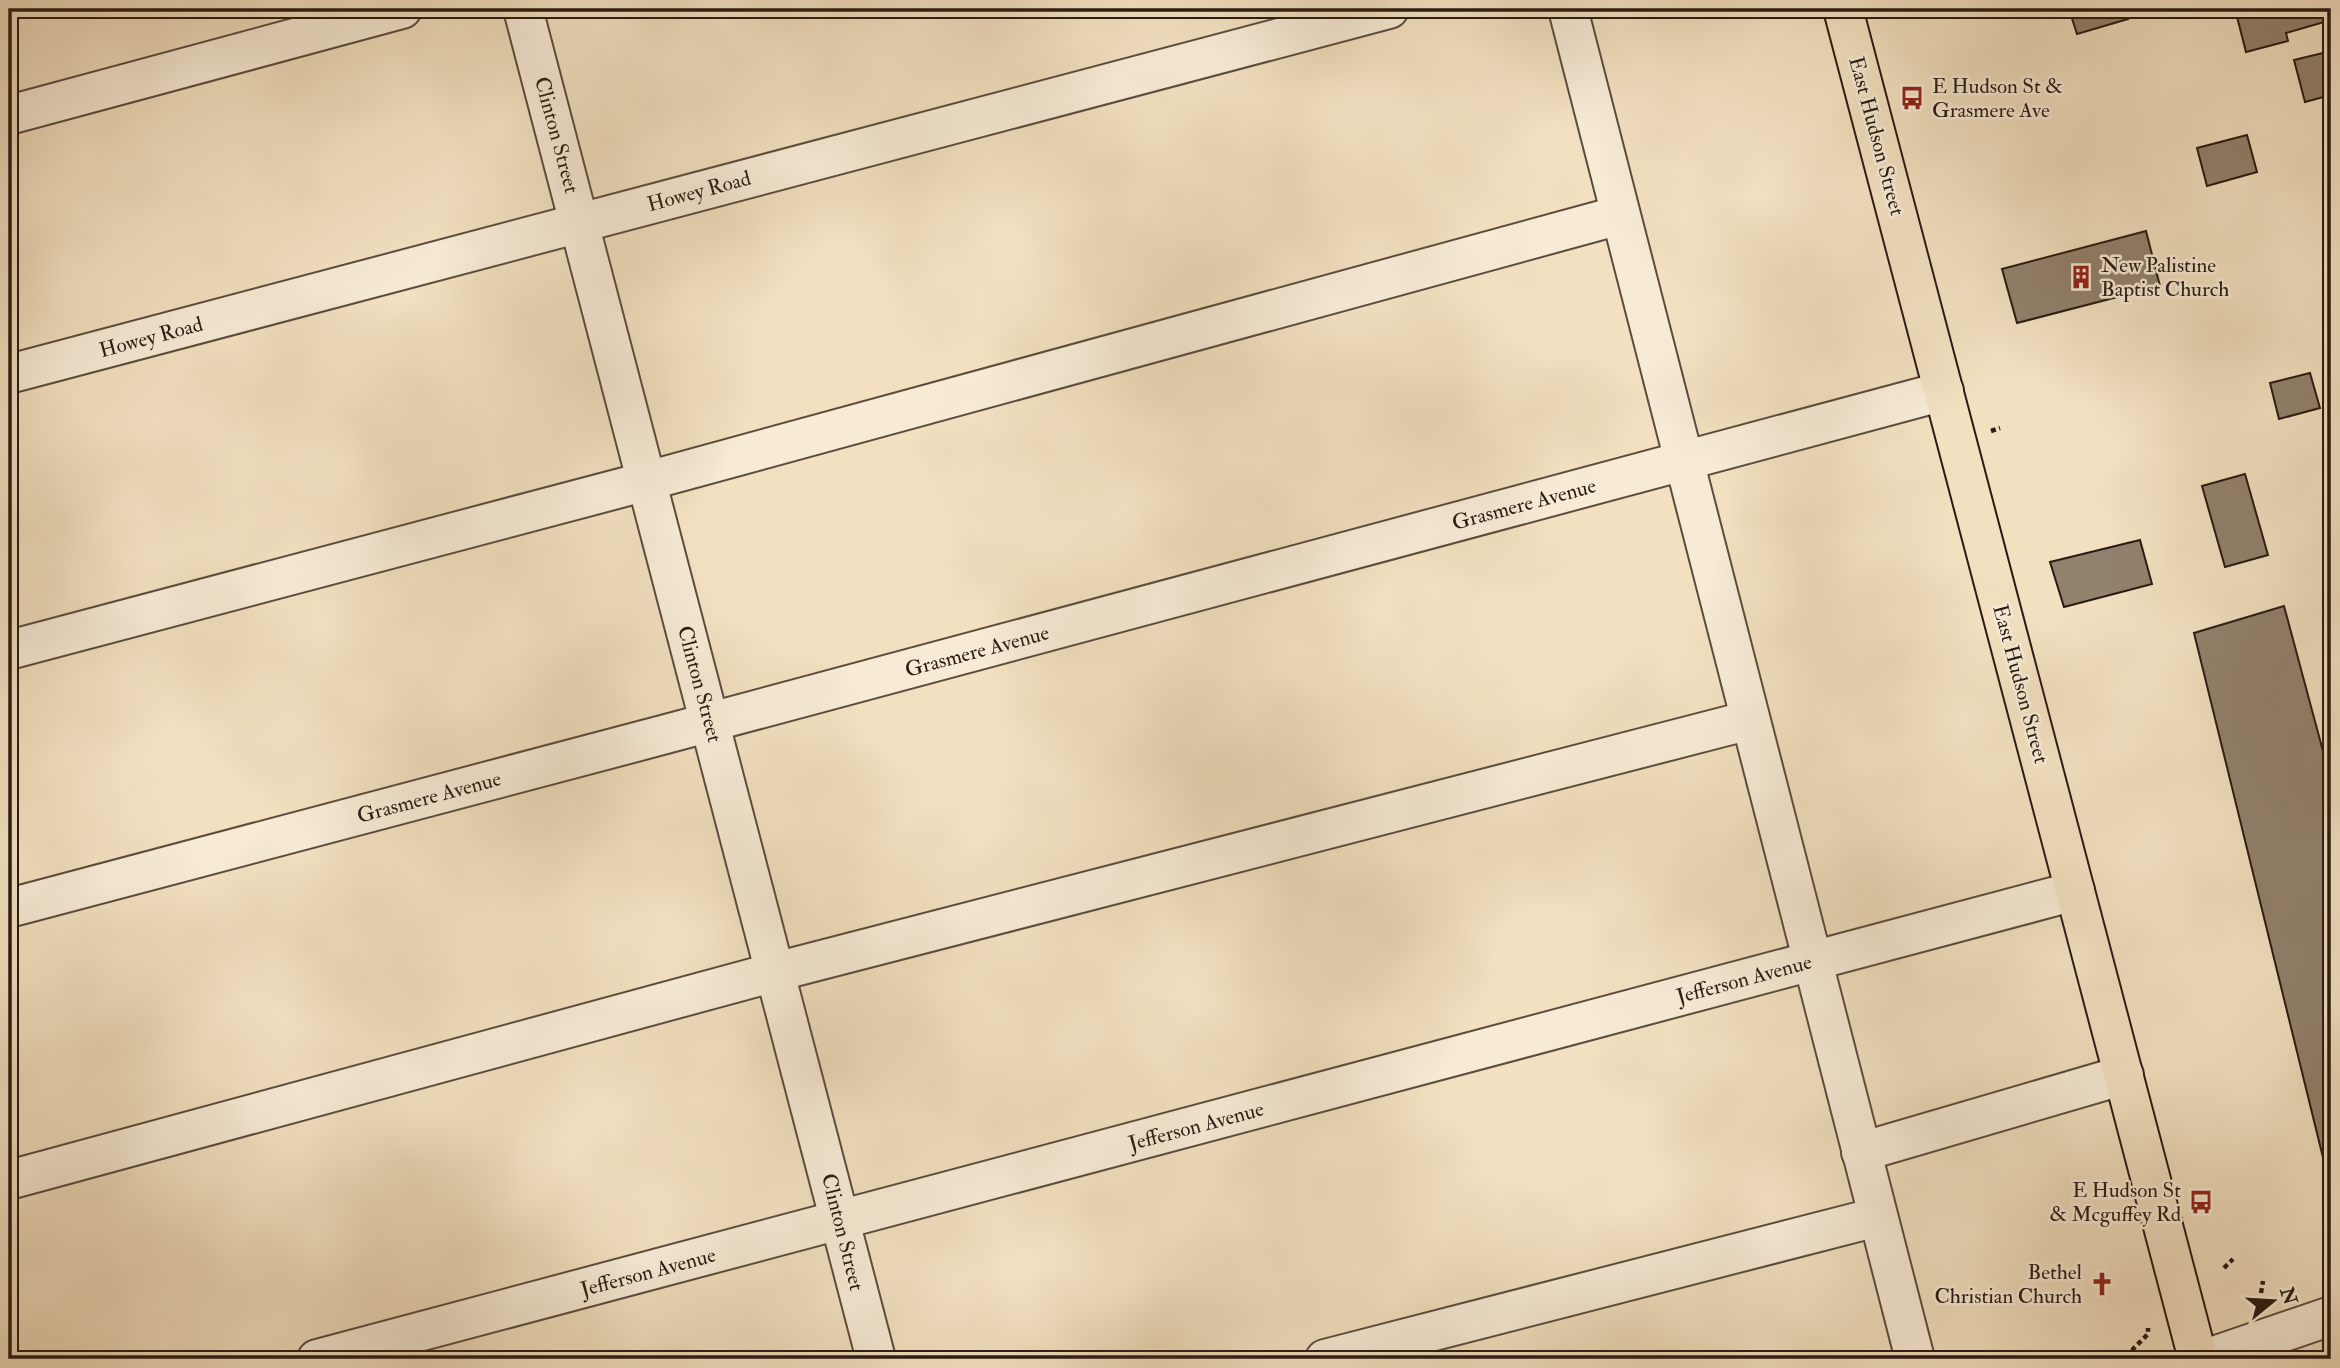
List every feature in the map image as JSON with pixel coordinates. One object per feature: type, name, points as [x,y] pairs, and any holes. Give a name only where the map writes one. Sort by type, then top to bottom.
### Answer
[{"type":"main road","name":"East Hudson Street","points":[[1843,9],[2198,1359]]},
{"type":"street","points":[[9,115],[402,9]]},
{"type":"street","name":"Clinton Street","points":[[523,9],[876,1359]]},
{"type":"street","name":"Howey Road","points":[[9,374],[1389,9]]},
{"type":"street","points":[[1568,9],[1914,1359]]},
{"type":"street","points":[[9,650],[647,481],[1620,215]]},
{"type":"street","name":"Grasmere Avenue","points":[[9,908],[1944,391]]},
{"type":"street","points":[[9,1181],[775,972],[1750,720]]},
{"type":"street","name":"Jefferson Avenue","points":[[317,1359],[2075,891]]},
{"type":"street","points":[[1861,1152],[2123,1076]]},
{"type":"street","points":[[1325,1359],[1877,1216]]},
{"type":"street","points":[[2204,1359],[2331,1316]]},
{"type":"path","points":[[2224,1268],[2234,1259]]},
{"type":"path","points":[[2261,1293],[2263,1281]]},
{"type":"path","points":[[2133,1349],[2136,1359]]},
{"type":"building","points":[[1923,9],[1956,9],[1926,17]]},
{"type":"building","points":[[2069,9],[2125,9],[2128,19],[2077,34]]},
{"type":"building","points":[[2235,9],[2331,9],[2331,20],[2286,33],[2288,41],[2246,52]]},
{"type":"building","points":[[2331,51],[2331,95],[2305,102],[2294,60]]},
{"type":"building","points":[[2247,135],[2257,172],[2207,186],[2197,148]]},
{"type":"building","name":"New Palistine Baptist Church","points":[[2146,231],[2160,286],[2017,323],[2002,269]]},
{"type":"building","points":[[2310,373],[2320,408],[2279,419],[2270,383]]},
{"type":"building","points":[[2245,474],[2268,555],[2225,567],[2202,486]]},
{"type":"building","points":[[2140,540],[2152,584],[2064,607],[2050,562]]},
{"type":"building","points":[[2284,606],[2331,781],[2331,1190],[2194,633]]},
{"type":"place","name":"E Hudson St & Grasmere Ave","points":[[1912,98]]},
{"type":"place","name":"New Palistine Baptist Church","points":[[2081,277]]},
{"type":"place","name":"E Hudson St & Mcguffey Rd","points":[[2201,1202]]},
{"type":"place","name":"Bethel Christian Church","points":[[2102,1284]]}]
